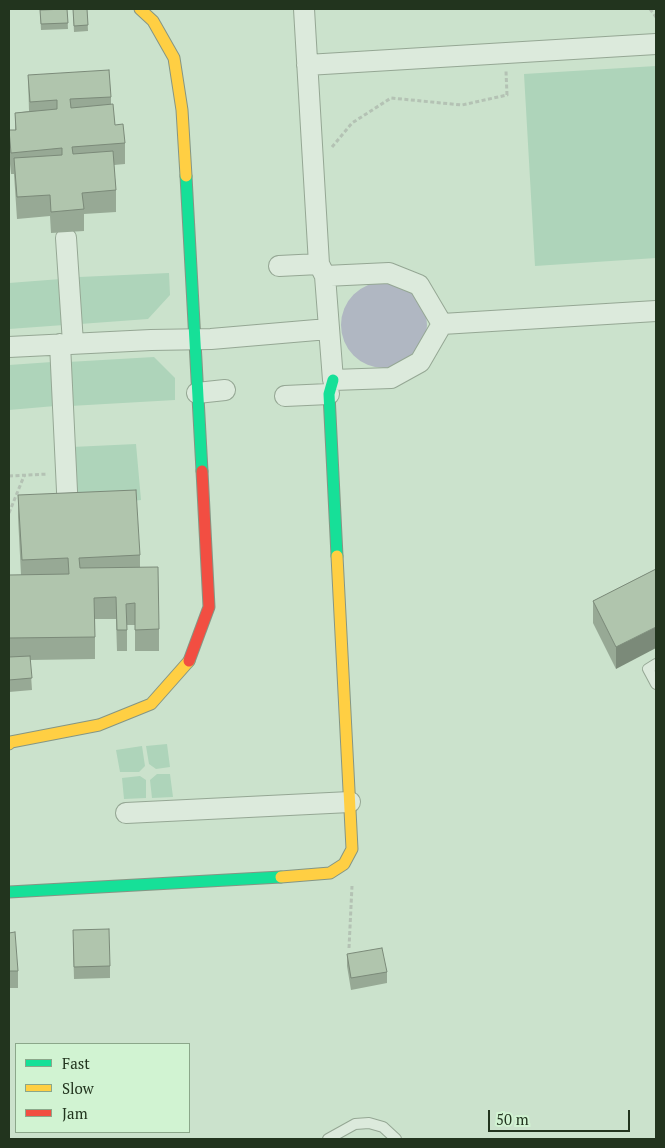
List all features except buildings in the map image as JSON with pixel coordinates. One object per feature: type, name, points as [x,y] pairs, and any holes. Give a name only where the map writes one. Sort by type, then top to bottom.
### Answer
[{"type":"street","points":[[10,742],[99,725],[151,704],[188,663],[209,607],[182,110],[174,58],[153,21],[140,9]]},
{"type":"street","points":[[9,892],[330,873],[344,864],[352,849],[328,330],[314,169],[304,9]]},
{"type":"street","points":[[307,65],[656,44]]},
{"type":"street","points":[[66,238],[66,473],[68,512]]},
{"type":"street","points":[[279,266],[389,273],[419,285],[442,324]]},
{"type":"street","points":[[442,324],[656,311]]},
{"type":"street","points":[[285,396],[391,378],[420,362],[442,324]]},
{"type":"street","points":[[9,347],[194,339],[328,330]]},
{"type":"street","points":[[197,392],[226,390]]},
{"type":"street","points":[[126,812],[350,802]]},
{"type":"lane","points":[[656,664],[648,669],[656,684]]},
{"type":"lane","points":[[328,1139],[355,1124],[369,1123],[383,1127],[396,1139]]},
{"type":"path","points":[[650,9],[656,17]]},
{"type":"path","points":[[314,169],[352,123],[391,98],[462,105],[507,95],[505,53]]},
{"type":"path","points":[[10,477],[66,473]]},
{"type":"path","points":[[9,513],[24,476]]},
{"type":"path","points":[[344,864],[353,875],[349,948]]},
{"type":"green space","points":[[656,66],[656,258],[535,266],[524,74]]},
{"type":"green space","points":[[169,273],[170,295],[148,319],[80,324],[79,277]]},
{"type":"green space","points":[[61,279],[64,325],[9,329],[9,283]]},
{"type":"green space","points":[[154,357],[175,378],[175,400],[70,406],[68,362]]},
{"type":"green space","points":[[52,362],[55,406],[9,410],[9,365]]},
{"type":"green space","points":[[136,444],[141,500],[84,506],[78,509],[72,447]]},
{"type":"green space","points":[[167,744],[170,767],[156,769],[149,764],[146,746]]},
{"type":"green space","points":[[142,746],[145,766],[139,772],[120,772],[116,750]]},
{"type":"green space","points":[[157,774],[170,774],[173,797],[152,798],[150,780]]},
{"type":"green space","points":[[140,776],[146,780],[146,798],[124,799],[122,778]]},
{"type":"shaded area","points":[[384,282],[400,286],[414,295],[423,309],[427,325],[423,341],[414,355],[400,364],[384,368],[368,364],[354,355],[345,341],[341,325],[345,309],[354,295],[368,286]]},
{"type":"traffic: fast","points":[[186,176],[202,471]]},
{"type":"traffic: fast","points":[[333,380],[329,394],[337,556]]},
{"type":"traffic: fast","points":[[9,892],[281,877]]},
{"type":"traffic: slow","points":[[140,9],[153,21],[174,58],[182,110],[186,176]]},
{"type":"traffic: slow","points":[[281,877],[330,873],[344,864],[352,849],[337,556]]},
{"type":"traffic: slow","points":[[9,744],[11,742],[99,725],[151,704],[189,661]]},
{"type":"traffic: jam","points":[[189,661],[209,607],[202,471]]}]
